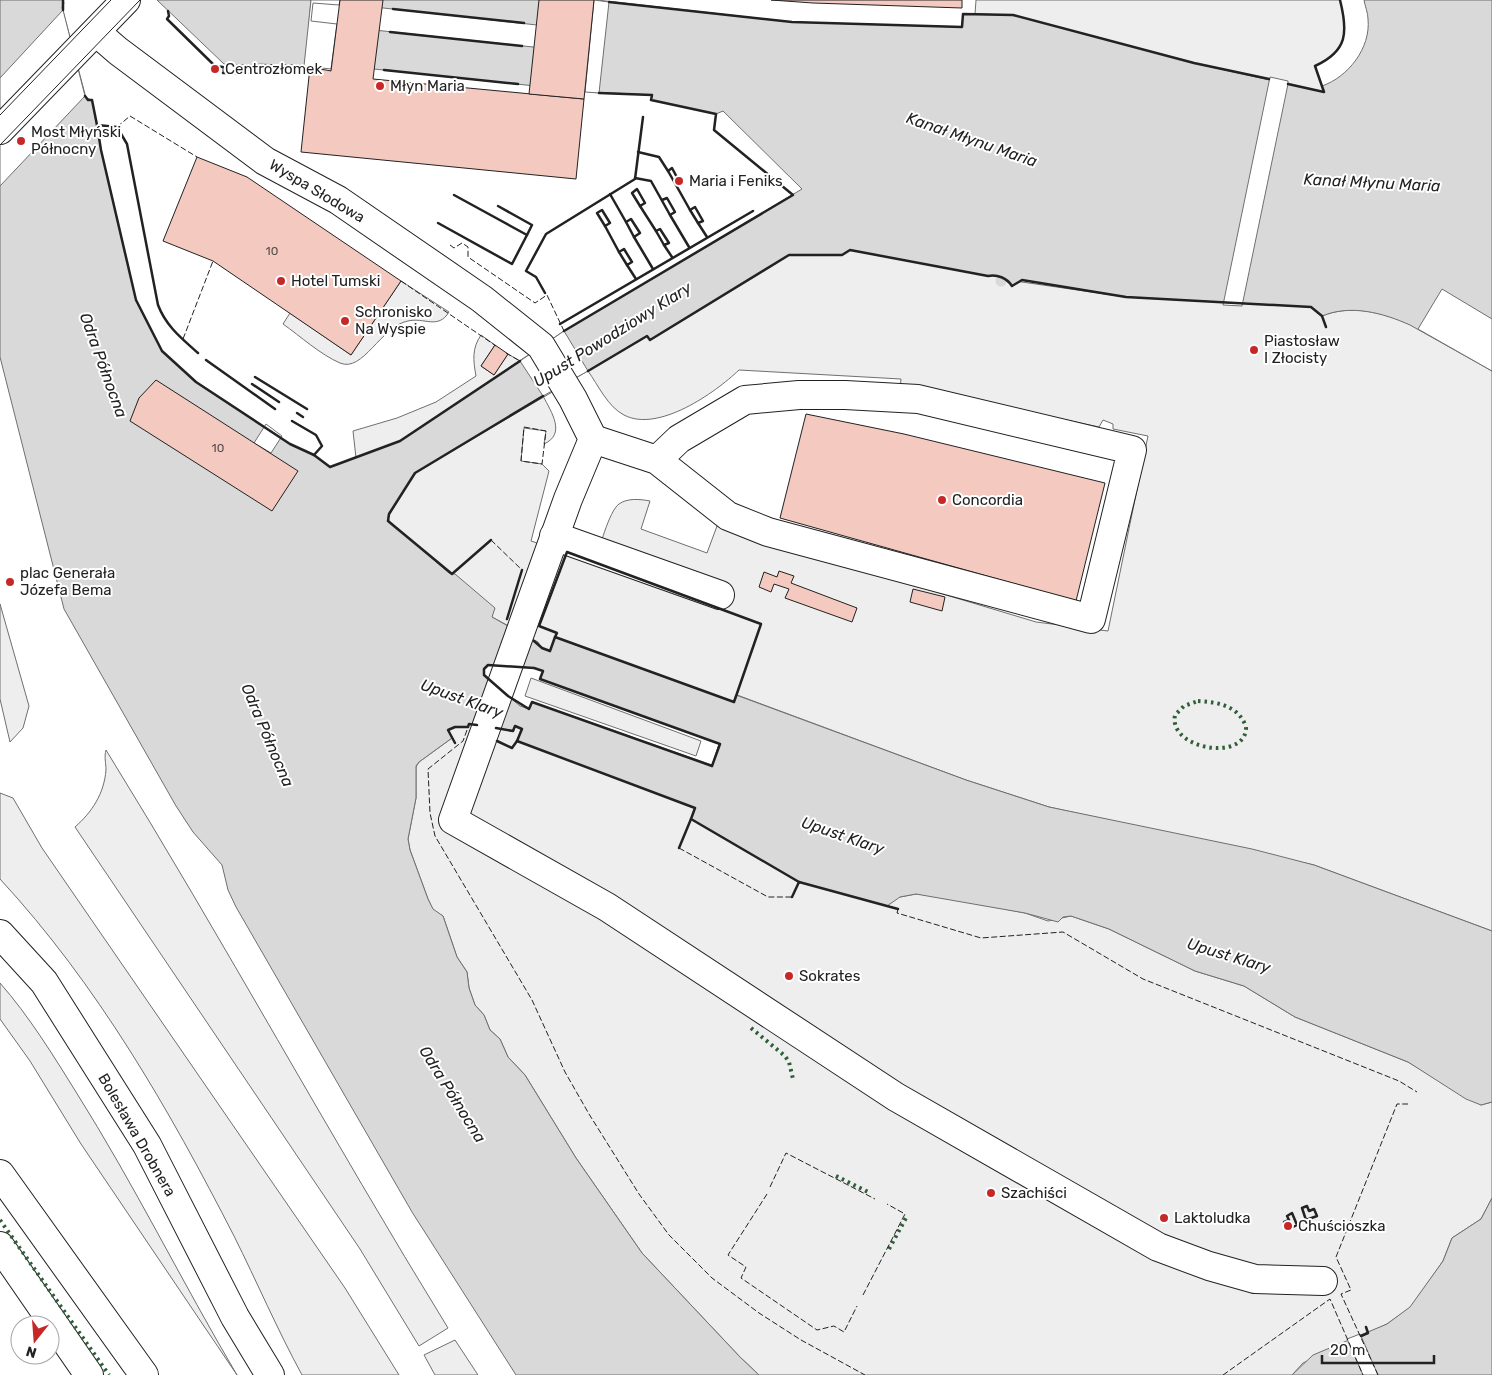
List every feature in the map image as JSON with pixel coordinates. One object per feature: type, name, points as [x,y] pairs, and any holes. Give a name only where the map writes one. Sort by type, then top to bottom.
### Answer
[{"type":"street","points":[[0,130],[126,0]]},
{"type":"street","name":"Wyspa Słodowa","points":[[96,32],[118,51],[265,160],[338,200],[482,299],[541,346],[564,384],[592,439]]},
{"type":"street","points":[[656,460],[679,438],[745,400],[799,395],[845,395],[918,399],[1132,450],[1091,619],[768,532],[728,516],[656,460],[592,439],[554,536],[453,820],[608,907],[896,1097],[1158,1247],[1209,1266],[1255,1279],[1323,1281]]},
{"type":"street","points":[[554,536],[720,595]]},
{"type":"street","name":"Bolesława Drobnera","points":[[0,934],[44,982],[147,1145],[235,1317],[270,1375]]},
{"type":"street","points":[[0,1174],[144,1375]]},
{"type":"street","points":[[0,1246],[89,1375]]},
{"type":"shaded area","points":[[976,0],[1340,0],[1343,11],[1344,31],[1340,47],[1326,60],[1315,66],[1324,92],[1194,63],[1013,15],[975,14]]},
{"type":"shaded area","points":[[850,250],[988,276],[994,274],[1008,280],[1126,297],[1311,307],[1322,316],[1343,311],[1366,311],[1388,316],[1411,325],[1492,371],[1492,931],[1314,865],[1049,807],[966,780],[737,695],[734,702],[555,638],[550,651],[542,648],[538,642],[492,617],[452,574],[388,521],[389,514],[415,473],[543,396],[555,423],[554,435],[551,440],[544,444],[546,431],[524,428],[521,461],[542,464],[549,471],[531,541],[595,562],[608,522],[615,508],[626,501],[646,500],[650,501],[641,529],[707,553],[717,526],[1036,622],[1108,631],[1148,436],[1113,429],[1113,424],[1103,420],[1099,427],[926,390],[900,389],[901,379],[739,370],[716,389],[685,408],[653,419],[638,419],[624,415],[613,407],[588,371],[647,336],[650,340],[789,255],[842,255]]},
{"type":"shaded area","points":[[401,281],[449,312],[445,317],[435,322],[414,320],[398,325],[357,361],[348,364],[333,360],[283,324],[290,313],[351,355]]},
{"type":"shaded area","points":[[481,335],[495,345],[481,366],[494,375],[508,354],[520,361],[400,441],[356,458],[353,431],[397,418],[436,402],[476,376],[474,354]]},
{"type":"shaded area","points":[[0,604],[29,706],[23,728],[10,742],[0,699]]},
{"type":"shaded area","points":[[531,678],[701,741],[696,756],[525,696]]},
{"type":"shaded area","points":[[469,724],[513,730],[515,726],[522,729],[518,741],[695,808],[691,819],[900,897],[916,894],[938,896],[1025,913],[1048,921],[1071,916],[1109,929],[1195,971],[1244,986],[1295,1017],[1408,1062],[1481,1105],[1492,1102],[1492,1198],[1481,1219],[1452,1238],[1443,1261],[1411,1307],[1387,1324],[1303,1363],[1292,1375],[759,1375],[642,1253],[576,1158],[525,1075],[508,1057],[500,1039],[490,1030],[484,1015],[475,1005],[469,988],[467,972],[457,957],[443,916],[433,910],[428,899],[410,850],[408,839],[416,798],[416,767],[419,762],[452,738],[448,730],[455,727],[468,727]]},
{"type":"shaded area","points":[[106,750],[193,894],[448,1328],[419,1346],[360,1249],[75,827],[92,809],[100,795],[105,779]]},
{"type":"shaded area","points":[[0,793],[13,798],[42,848],[345,1288],[399,1375],[302,1375],[234,1236],[184,1141],[129,1049],[68,961],[0,879]]},
{"type":"shaded area","points":[[0,983],[40,1036],[97,1127],[237,1375],[81,1144],[30,1061],[0,1019]]},
{"type":"shaded area","points":[[455,1340],[478,1375],[435,1375],[424,1355]]},
{"type":"water","points":[[0,0],[63,0],[62,7],[86,98],[92,100],[101,150],[136,300],[162,351],[196,382],[290,444],[314,455],[330,467],[400,441],[564,331],[802,189],[723,111],[716,114],[651,100],[652,95],[592,92],[374,69],[224,64],[157,0],[311,0],[597,0],[792,22],[962,27],[963,14],[1013,15],[1194,63],[1323,92],[1322,86],[1341,76],[1362,51],[1368,30],[1368,17],[1364,0],[1492,0],[1492,371],[1410,325],[1378,314],[1355,310],[1333,312],[1322,316],[1311,307],[1126,297],[1022,280],[1012,286],[1005,279],[998,276],[988,276],[850,250],[842,255],[789,255],[650,340],[647,336],[415,473],[388,517],[389,521],[449,573],[455,574],[495,608],[492,617],[550,651],[555,637],[733,702],[736,695],[966,780],[1049,807],[1252,849],[1314,865],[1492,931],[1492,1102],[1481,1105],[1466,1099],[1408,1062],[1295,1017],[1244,986],[1195,971],[1109,929],[1071,916],[1063,917],[1058,922],[1025,913],[916,894],[900,897],[887,906],[799,882],[691,819],[695,808],[517,741],[521,729],[515,726],[513,731],[469,724],[468,727],[455,727],[448,730],[452,738],[416,766],[416,798],[408,839],[410,850],[428,899],[433,909],[443,916],[457,957],[467,972],[469,988],[475,1005],[484,1015],[490,1030],[500,1039],[508,1057],[525,1075],[576,1158],[642,1253],[759,1375],[516,1375],[412,1212],[236,907],[228,890],[222,865],[193,832],[176,806],[64,609],[0,357]],"holes":[[[311,0],[591,31],[589,53],[309,23]],[[488,665],[534,668],[543,671],[540,679],[719,744],[712,765],[532,702],[529,709],[520,706],[484,674],[484,669]]]},
{"type":"water","points":[[1492,1198],[1492,1375],[1292,1375],[1313,1355],[1387,1324],[1410,1307],[1443,1261],[1452,1238],[1481,1219]]},
{"type":"pier","points":[[311,0],[340,0],[339,5],[313,3],[311,21],[337,24],[331,69],[304,66]]},
{"type":"pier","points":[[594,0],[609,2],[599,93],[585,92]]},
{"type":"pier","name":"Most Młyński Północny","points":[[63,10],[85,96],[0,186],[0,78]]},
{"type":"pier","points":[[1270,77],[1288,81],[1288,84],[1242,306],[1223,305]]},
{"type":"pier","points":[[1442,289],[1492,319],[1492,371],[1418,329]]},
{"type":"pier","points":[[564,331],[588,371],[543,396],[520,361]]},
{"type":"pier","points":[[266,424],[282,436],[271,453],[254,443]]},
{"type":"pier","points":[[1360,1334],[1378,1375],[1363,1375],[1347,1339]]},
{"type":"building","name":"Młyn Maria","points":[[340,0],[383,0],[373,79],[584,99],[576,179],[301,152],[310,67],[331,71]]},
{"type":"building","points":[[539,0],[594,0],[584,99],[529,94]]},
{"type":"building","points":[[771,0],[962,0],[962,8],[813,3]]},
{"type":"building","points":[[197,157],[247,177],[401,281],[351,355],[213,261],[163,241]]},
{"type":"building","points":[[495,345],[508,354],[494,375],[481,366]]},
{"type":"building","points":[[156,380],[298,471],[272,511],[130,421],[139,398]]},
{"type":"building","name":"Concordia","points":[[806,414],[904,434],[1105,483],[1076,601],[780,518]]},
{"type":"building","points":[[779,571],[794,576],[791,583],[857,608],[852,622],[785,598],[789,589],[774,584],[771,592],[759,587],[764,572],[777,577]]},
{"type":"building","points":[[913,589],[945,597],[942,611],[910,602]]},
{"type":"tram line","points":[[0,115],[111,0]]},
{"type":"tram line","points":[[0,145],[140,0]]},
{"type":"hedge","points":[[1198,701],[1227,706],[1238,714],[1246,727],[1243,738],[1234,745],[1222,748],[1208,747],[1183,737],[1176,727],[1175,715],[1184,706],[1198,701]]},
{"type":"hedge","points":[[751,1028],[785,1056],[789,1062],[793,1079]]},
{"type":"hedge","points":[[836,1176],[870,1193]]},
{"type":"hedge","points":[[889,1249],[907,1216]]},
{"type":"hedge","points":[[0,1220],[109,1375]]},
{"type":"fence","points":[[223,67],[223,73]]},
{"type":"fence","points":[[117,127],[130,116],[197,157]]},
{"type":"fence","points":[[450,245],[454,248],[462,243],[468,247],[468,257],[535,303],[547,295],[564,331]]},
{"type":"fence","points":[[183,339],[213,261]]},
{"type":"fence","points":[[401,281],[496,346]]},
{"type":"fence","points":[[506,353],[520,361]]},
{"type":"fence","points":[[524,427],[546,431],[542,464],[521,461],[524,427]]},
{"type":"fence","points":[[491,540],[522,570]]},
{"type":"fence","points":[[467,730],[463,741],[428,769],[430,813],[435,836],[532,1000],[565,1072],[589,1114],[639,1194],[669,1235],[712,1278],[759,1313],[801,1340],[865,1375]]},
{"type":"fence","points":[[679,848],[768,897],[792,897]]},
{"type":"fence","points":[[898,909],[897,913],[981,938],[1063,932],[1143,979],[1399,1081],[1417,1092]]},
{"type":"fence","points":[[1378,1375],[1341,1294],[1351,1290],[1336,1257],[1397,1104],[1408,1104]]},
{"type":"fence","points":[[770,1187],[786,1153],[875,1199]]},
{"type":"fence","points":[[767,1194],[728,1255],[746,1267],[741,1278],[817,1330],[834,1326],[844,1332],[857,1306]]},
{"type":"fence","points":[[863,1295],[905,1214],[887,1204]]},
{"type":"fence","points":[[1223,1375],[1330,1299],[1363,1375]]},
{"type":"wall","points":[[63,0],[63,10]]},
{"type":"wall","points":[[1288,84],[1324,92],[1315,66],[1334,54],[1340,47],[1344,31],[1343,11],[1340,0]]},
{"type":"wall","points":[[609,2],[792,22],[962,27],[963,14],[1013,15],[1194,63],[1269,79]]},
{"type":"wall","points":[[393,9],[524,23]]},
{"type":"wall","points":[[168,11],[169,16],[167,19],[215,66],[223,67]]},
{"type":"wall","points":[[390,32],[522,46]]},
{"type":"wall","points":[[223,73],[259,73],[259,65],[304,66]]},
{"type":"wall","points":[[384,70],[518,84]]},
{"type":"wall","points":[[564,331],[793,195],[714,130],[716,114],[651,100],[652,95],[599,93]]},
{"type":"wall","points":[[85,96],[88,100],[92,100],[97,125],[117,127],[127,144],[158,305],[165,319],[180,337],[198,353]]},
{"type":"wall","points":[[545,293],[536,277],[526,271],[546,234],[635,179],[643,117]]},
{"type":"wall","points":[[97,125],[101,150],[136,300],[162,351],[196,382],[290,444],[314,455]]},
{"type":"wall","points":[[638,152],[659,157],[668,171]]},
{"type":"wall","points":[[672,168],[680,183],[676,185],[668,171],[672,168]]},
{"type":"wall","points":[[635,178],[651,181],[670,215],[675,212],[667,198],[662,200]]},
{"type":"wall","points":[[676,185],[690,210]]},
{"type":"wall","points":[[637,189],[645,203],[640,206],[632,193],[637,189]]},
{"type":"wall","points":[[610,194],[626,222]]},
{"type":"wall","points":[[438,223],[512,264],[527,235],[454,195]]},
{"type":"wall","points":[[498,206],[532,225],[527,235]]},
{"type":"wall","points":[[640,206],[656,231]]},
{"type":"wall","points":[[695,207],[703,221],[698,223],[690,210],[695,207]]},
{"type":"wall","points":[[602,210],[610,223],[605,226],[597,213],[602,210]]},
{"type":"wall","points":[[560,324],[753,211]]},
{"type":"wall","points":[[670,215],[689,247]]},
{"type":"wall","points":[[631,219],[640,233],[634,237],[626,222],[631,219]]},
{"type":"wall","points":[[698,223],[707,237]]},
{"type":"wall","points":[[605,226],[619,252]]},
{"type":"wall","points":[[660,229],[669,243],[664,245],[656,231],[660,229]]},
{"type":"wall","points":[[634,237],[653,269]]},
{"type":"wall","points":[[664,245],[672,257]]},
{"type":"wall","points":[[624,249],[632,262],[627,265],[619,252],[624,249]]},
{"type":"wall","points":[[588,371],[647,336],[650,340],[789,255],[842,255],[850,250],[988,276],[998,276],[1005,279],[1012,286],[1022,280],[1126,297],[1311,307],[1322,316],[1326,327]]},
{"type":"wall","points":[[627,265],[636,279]]},
{"type":"wall","points":[[206,360],[275,409]]},
{"type":"wall","points":[[292,421],[316,435],[322,446],[314,455],[330,467],[400,441],[520,361]]},
{"type":"wall","points":[[255,377],[307,409]]},
{"type":"wall","points":[[252,384],[279,402]]},
{"type":"wall","points":[[491,540],[452,574],[388,521],[389,514],[415,473],[543,396]]},
{"type":"wall","points":[[297,413],[303,417]]},
{"type":"wall","points":[[567,552],[761,624],[734,702],[555,637],[557,633],[539,626],[567,552]]},
{"type":"wall","points":[[507,619],[522,570]]},
{"type":"wall","points":[[534,641],[542,648],[550,651],[555,637]]},
{"type":"wall","points":[[488,665],[534,668],[543,671],[540,679],[720,744],[712,766],[532,702],[529,709],[508,696],[484,675],[484,669],[488,665]]},
{"type":"wall","points":[[455,743],[448,730],[455,727],[468,727],[469,724],[477,725]]},
{"type":"wall","points":[[496,728],[513,731],[515,726],[522,729],[517,741]]},
{"type":"wall","points":[[497,741],[512,748],[517,741],[695,808],[691,819],[799,882]]},
{"type":"wall","points":[[679,848],[691,819]]},
{"type":"wall","points":[[792,897],[799,882],[898,909]]},
{"type":"wall","points":[[1307,1206],[1309,1211],[1314,1209],[1317,1216],[1306,1220],[1302,1208],[1307,1206]]},
{"type":"wall","points":[[1292,1213],[1297,1225],[1287,1230],[1284,1222],[1289,1220],[1287,1216],[1292,1213]]},
{"type":"wall","points":[[1361,1336],[1368,1333],[1366,1327]]},
{"type":"place","name":"Centrozłomek","points":[[215,69]]},
{"type":"place","name":"Młyn Maria","points":[[380,86]]},
{"type":"place","name":"Most Młyński Północny","points":[[21,141]]},
{"type":"place","name":"Maria i Feniks","points":[[679,181]]},
{"type":"place","name":"Hotel Tumski","points":[[281,281]]},
{"type":"place","name":"Schronisko Na Wyspie","points":[[345,321]]},
{"type":"place","name":"Piastosław I Złocisty","points":[[1254,350]]},
{"type":"place","name":"Concordia","points":[[942,500]]},
{"type":"place","name":"plac Generała Józefa Bema","points":[[10,582]]},
{"type":"place","name":"Sokrates","points":[[789,976]]},
{"type":"place","name":"Szachiści","points":[[991,1193]]},
{"type":"place","name":"Laktoludka","points":[[1164,1218]]},
{"type":"place","name":"Chuścioszka","points":[[1288,1226]]},
{"type":"water label","name":"Kanał Młynu Maria","points":[[972,139]]},
{"type":"water label","name":"Kanał Młynu Maria","points":[[1372,182]]},
{"type":"water label","name":"Upust Powodziowy Klary","points":[[612,334]]},
{"type":"water label","name":"Odra Północna","points":[[104,365]]},
{"type":"water label","name":"Upust Klary","points":[[462,698]]},
{"type":"water label","name":"Odra Północna","points":[[268,735]]},
{"type":"water label","name":"Upust Klary","points":[[843,835]]},
{"type":"water label","name":"Upust Klary","points":[[1229,955]]},
{"type":"water label","name":"Odra Północna","points":[[453,1094]]}]
